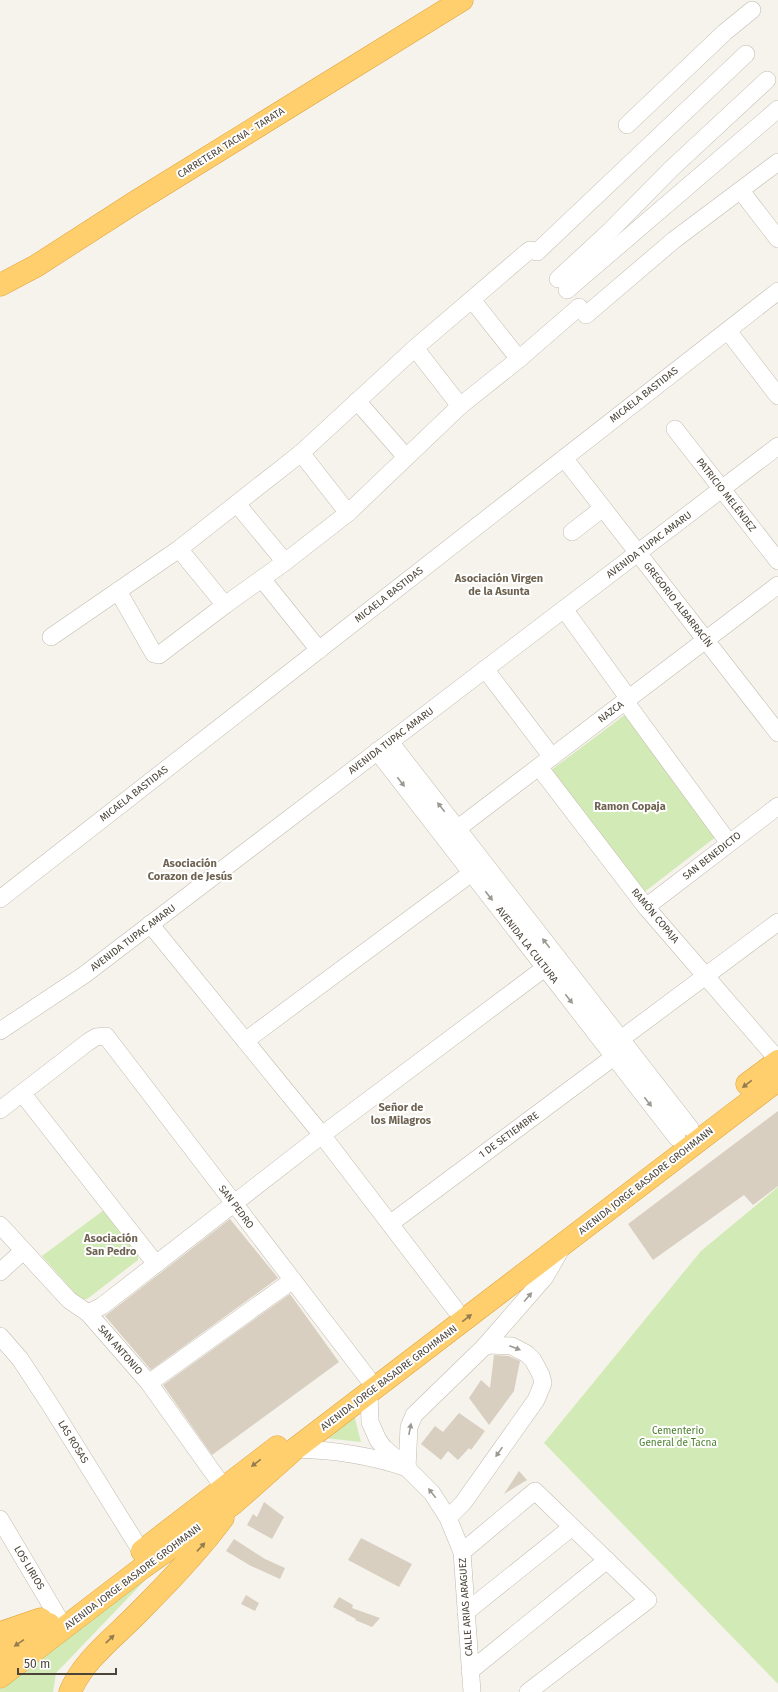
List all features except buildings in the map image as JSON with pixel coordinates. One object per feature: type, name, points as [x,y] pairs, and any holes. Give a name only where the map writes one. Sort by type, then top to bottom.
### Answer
[{"type":"highway","name":"CARRETERA TACNA - TARATA","points":[[0,285],[36,266],[137,201],[462,0]]},
{"type":"highway","name":"AVENIDA JORGE BASADRE GROHMANN","points":[[0,1656],[58,1617],[141,1551],[229,1496],[295,1449],[455,1309],[778,1060]]},
{"type":"highway","name":"AVENIDA JORGE BASADRE GROHMANN","points":[[0,1677],[142,1568],[229,1496],[368,1385],[563,1245],[778,1080]]},
{"type":"highway","points":[[70,1692],[92,1657],[139,1612],[205,1543],[229,1496]]},
{"type":"highway","points":[[0,1633],[39,1619],[58,1617]]},
{"type":"street","points":[[627,125],[725,32],[752,10]]},
{"type":"street","points":[[51,637],[179,548],[301,453],[415,348],[473,300],[526,253],[530,250],[537,252],[746,54]]},
{"type":"street","points":[[767,80],[671,169],[610,231],[562,284],[778,109]]},
{"type":"street","points":[[118,591],[156,655],[159,655],[285,562],[348,513],[460,406],[674,240],[778,162]]},
{"type":"street","points":[[741,191],[778,239]]},
{"type":"street","name":"MICAELA BASTIDAS","points":[[0,899],[778,291]]},
{"type":"street","points":[[473,300],[519,360]]},
{"type":"street","points":[[728,331],[778,396]]},
{"type":"street","points":[[415,348],[460,406]]},
{"type":"street","points":[[357,401],[406,457]]},
{"type":"street","name":"PATRICIO MELÉNDEZ","points":[[675,430],[778,561]]},
{"type":"street","name":"AVENIDA TUPAC AMARU","points":[[0,1031],[84,975],[778,446]]},
{"type":"street","points":[[301,453],[348,513]]},
{"type":"street","name":"GREGORIO ALBARRACÍN","points":[[564,458],[778,733]]},
{"type":"street","points":[[237,504],[285,562]]},
{"type":"street","points":[[572,532],[603,508]]},
{"type":"street","points":[[179,548],[225,605]]},
{"type":"street","points":[[262,579],[319,650]]},
{"type":"street","name":"NAZCA","points":[[451,834],[778,585]]},
{"type":"street","points":[[564,610],[729,843]]},
{"type":"street","points":[[485,669],[552,757]]},
{"type":"street","name":"AVENIDA LA CULTURA","points":[[384,747],[551,962],[624,1043],[684,1133]]},
{"type":"street","name":"RAMÓN COPAJA","points":[[539,767],[590,836],[646,907],[778,1060]]},
{"type":"street","name":"SAN BENEDICTO","points":[[646,907],[778,806]]},
{"type":"street","points":[[245,1041],[478,868]]},
{"type":"street","name":"1 DE SETIEMBRE","points":[[390,1223],[614,1058],[624,1043],[706,976],[778,922]]},
{"type":"street","points":[[150,924],[322,1135],[455,1309]]},
{"type":"street","points":[[88,1313],[102,1306],[322,1135],[551,962]]},
{"type":"street","name":"AVENIDA LA CULTURA","points":[[551,962],[614,1058],[684,1133]]},
{"type":"street","name":"SAN PEDRO","points":[[22,1094],[88,1042],[96,1037],[106,1036],[293,1280],[368,1385]]},
{"type":"street","points":[[0,1110],[22,1094],[156,1264]]},
{"type":"street","name":"SAN ANTONIO","points":[[0,1225],[69,1300],[88,1313],[149,1383],[229,1496]]},
{"type":"street","points":[[408,1468],[409,1427],[414,1415],[484,1347],[545,1277],[563,1245]]},
{"type":"street","points":[[0,1272],[23,1251]]},
{"type":"street","points":[[149,1383],[293,1280]]},
{"type":"street","name":"LAS ROSAS","points":[[0,1336],[20,1360],[49,1403],[141,1551]]},
{"type":"street","points":[[448,1518],[463,1503],[536,1400],[543,1383],[541,1375],[533,1360],[520,1350],[498,1344],[484,1347]]},
{"type":"street","name":"CALLE ARIAS ARAGUEZ","points":[[368,1385],[369,1413],[376,1436],[384,1448],[408,1468],[432,1493],[448,1518],[462,1552],[472,1692]]},
{"type":"street","name":"CALLE ARIAS ARAGUEZ","points":[[295,1449],[327,1450],[360,1454],[408,1468]]},
{"type":"street","points":[[462,1552],[536,1491],[648,1600],[528,1692]]},
{"type":"street","name":"LOS LIRIOS","points":[[0,1519],[58,1617]]},
{"type":"street","points":[[466,1612],[572,1527]]},
{"type":"street","points":[[470,1671],[607,1560]]},
{"type":"green space","points":[[626,714],[717,836],[643,893],[550,771]]},
{"type":"green space","name":"Cementerio General de Tacna","points":[[778,1187],[778,1684],[544,1443],[701,1251]]},
{"type":"green space","points":[[104,1210],[138,1253],[138,1260],[87,1299],[80,1299],[42,1256]]},
{"type":"green space","points":[[354,1415],[361,1442],[325,1438]]},
{"type":"green space","points":[[143,1569],[149,1576],[56,1673],[53,1692],[0,1692],[0,1689]]},
{"type":"district","name":"Asociación Virgen de la Asunta","points":[[499,584]]},
{"type":"district","name":"Ramon Copaja","points":[[630,806]]},
{"type":"district","name":"Asociación Corazon de Jesús","points":[[190,869]]},
{"type":"district","name":"Señor de los Milagros","points":[[401,1113]]},
{"type":"district","name":"Asociación San Pedro","points":[[111,1244]]}]
